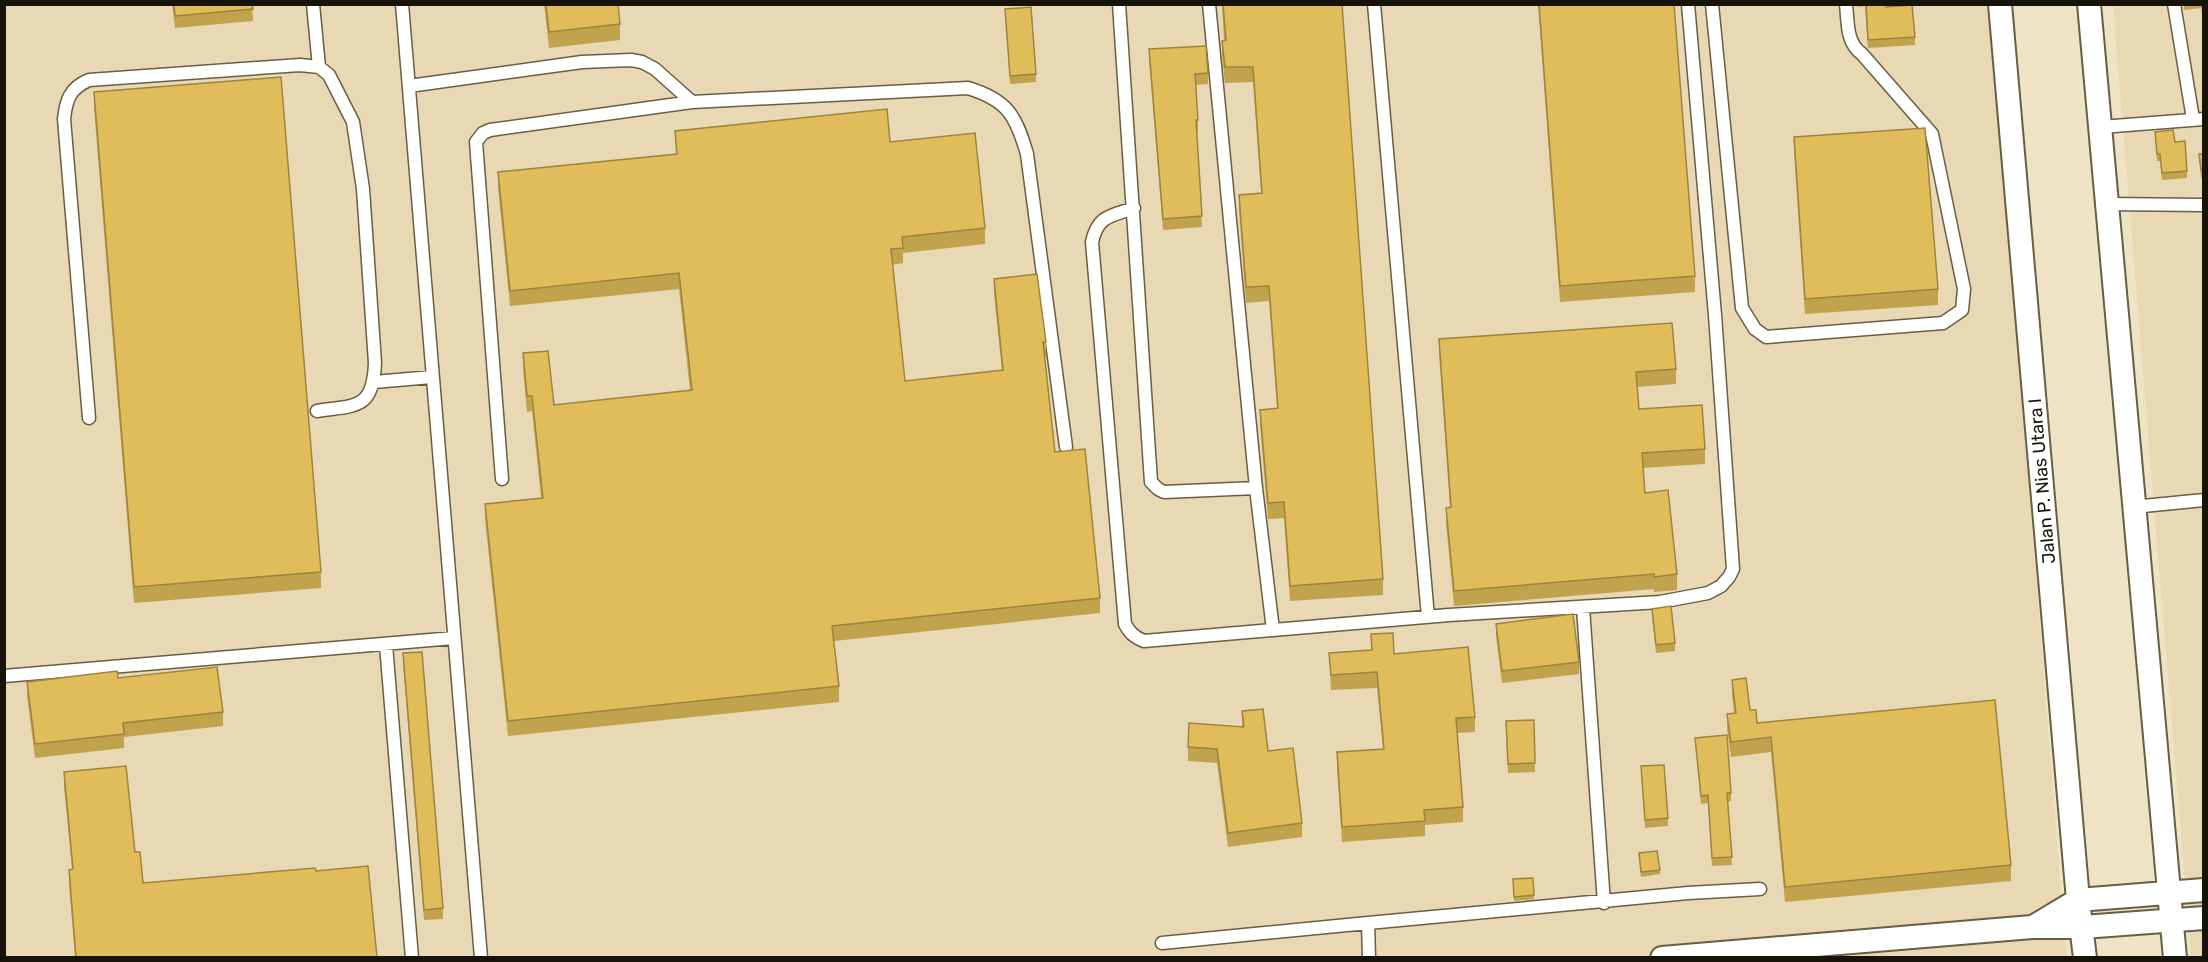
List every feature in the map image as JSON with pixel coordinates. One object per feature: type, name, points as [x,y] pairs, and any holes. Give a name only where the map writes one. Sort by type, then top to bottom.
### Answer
[{"type":"street","name":"Jalan P. Nias Utara I","points":[[2000,4],[2078,900],[2085,957]]},
{"type":"street","points":[[2089,4],[2175,957]]},
{"type":"street","points":[[2032,927],[2078,900],[2204,890]]},
{"type":"street","points":[[1662,957],[1788,952],[2032,927],[2083,927],[2204,918]]},
{"type":"lane","points":[[313,4],[319,67]]},
{"type":"lane","points":[[402,4],[481,957]]},
{"type":"lane","points":[[1119,4],[1151,482],[1164,492],[1256,488]]},
{"type":"lane","points":[[1209,4],[1256,488],[1273,630]]},
{"type":"lane","points":[[1374,4],[1428,617]]},
{"type":"lane","points":[[1134,208],[1104,218],[1095,229],[1092,242],[1125,624],[1130,633],[1144,641],[1428,617],[1660,602],[1708,592],[1721,586],[1733,569],[1715,315],[1688,4]]},
{"type":"lane","points":[[1712,4],[1742,308],[1755,328],[1766,337],[1943,323],[1962,310],[1964,289],[1932,134],[1862,54],[1854,49],[1850,39],[1846,4]]},
{"type":"lane","points":[[2101,127],[2198,119],[2174,4]]},
{"type":"lane","points":[[409,87],[582,62],[631,60],[642,62],[655,69],[692,102]]},
{"type":"lane","points":[[89,418],[64,119],[68,95],[81,83],[88,81],[300,65],[319,67],[330,75],[353,122],[363,189],[375,363],[374,382],[367,396],[357,404],[317,411]]},
{"type":"lane","points":[[502,478],[476,142],[490,130],[692,102],[968,88],[989,95],[1007,107],[1022,137],[1027,154],[1066,447]]},
{"type":"lane","points":[[2106,204],[2204,205]]},
{"type":"lane","points":[[374,382],[432,377]]},
{"type":"lane","points":[[2133,507],[2204,500]]},
{"type":"lane","points":[[1583,608],[1604,903]]},
{"type":"lane","points":[[4,676],[454,638]]},
{"type":"lane","points":[[386,645],[412,957]]},
{"type":"lane","points":[[1162,943],[1604,903],[1688,893],[1760,889]]},
{"type":"lane","points":[[1368,923],[1369,957]]},
{"type":"shaded area","points":[[5,5],[1991,5],[2066,957],[5,958]]},
{"type":"shaded area","points":[[2113,5],[2203,5],[2203,957],[2191,957]]},
{"type":"building","points":[[174,4],[252,4],[253,9],[175,16]]},
{"type":"building","points":[[546,4],[618,4],[620,24],[549,32]]},
{"type":"building","points":[[1223,4],[1342,4],[1383,579],[1290,586],[1284,502],[1268,503],[1260,410],[1278,408],[1269,286],[1246,287],[1239,195],[1262,193],[1253,67],[1225,67],[1222,41],[1226,40]]},
{"type":"building","points":[[1539,4],[1674,4],[1695,276],[1560,286]]},
{"type":"building","points":[[1866,4],[1886,4],[1886,7],[1912,5],[1915,37],[1868,40]]},
{"type":"building","points":[[1031,7],[1036,74],[1010,76],[1005,9]]},
{"type":"building","points":[[1206,46],[1208,73],[1195,74],[1202,216],[1163,219],[1149,49]]},
{"type":"building","points":[[281,77],[321,572],[134,587],[94,92]]},
{"type":"building","points":[[887,109],[890,142],[975,133],[985,228],[902,237],[903,248],[891,249],[905,381],[1003,370],[994,279],[1037,274],[1046,342],[1043,342],[1055,452],[1085,449],[1100,598],[832,626],[839,686],[508,721],[485,504],[543,498],[532,396],[527,396],[523,353],[548,351],[554,405],[692,390],[679,273],[510,291],[498,172],[677,154],[675,131]]},
{"type":"building","points":[[1925,128],[1938,289],[1805,299],[1794,137]]},
{"type":"building","points":[[2173,130],[2175,142],[2185,141],[2187,171],[2162,173],[2155,132]]},
{"type":"building","points":[[2199,154],[2204,154],[2204,170],[2201,170]]},
{"type":"building","points":[[1672,323],[1676,369],[1636,372],[1639,409],[1702,405],[1705,449],[1642,453],[1645,493],[1668,490],[1677,574],[1454,591],[1446,508],[1451,507],[1439,339]]},
{"type":"building","points":[[1671,606],[1675,643],[1656,645],[1652,609]]},
{"type":"building","points":[[1573,614],[1579,662],[1502,671],[1496,624]]},
{"type":"building","points":[[1393,633],[1394,654],[1468,647],[1475,717],[1456,718],[1463,807],[1424,810],[1425,821],[1342,827],[1337,752],[1384,749],[1377,672],[1331,675],[1329,653],[1372,650],[1371,634]]},
{"type":"building","points":[[422,652],[443,908],[424,910],[403,653]]},
{"type":"building","points":[[217,667],[223,712],[123,723],[124,734],[35,744],[27,682],[117,671],[118,678]]},
{"type":"building","points":[[1746,678],[1750,710],[1756,710],[1757,723],[1995,700],[2011,865],[1785,887],[1771,737],[1731,742],[1727,714],[1736,713],[1732,680]]},
{"type":"building","points":[[1263,709],[1268,751],[1293,748],[1302,823],[1228,833],[1217,749],[1188,747],[1189,723],[1244,727],[1242,711]]},
{"type":"building","points":[[1534,720],[1535,763],[1508,764],[1506,721]]},
{"type":"building","points":[[1727,735],[1731,793],[1727,793],[1732,857],[1712,858],[1708,795],[1701,796],[1695,738]]},
{"type":"building","points":[[1664,765],[1668,818],[1645,820],[1641,766]]},
{"type":"building","points":[[126,766],[135,852],[140,852],[143,883],[315,868],[316,871],[368,866],[377,957],[76,957],[69,870],[73,869],[64,772]]},
{"type":"building","points":[[1657,851],[1660,870],[1641,872],[1639,853]]},
{"type":"building","points":[[1533,878],[1534,895],[1514,897],[1513,879]]}]
